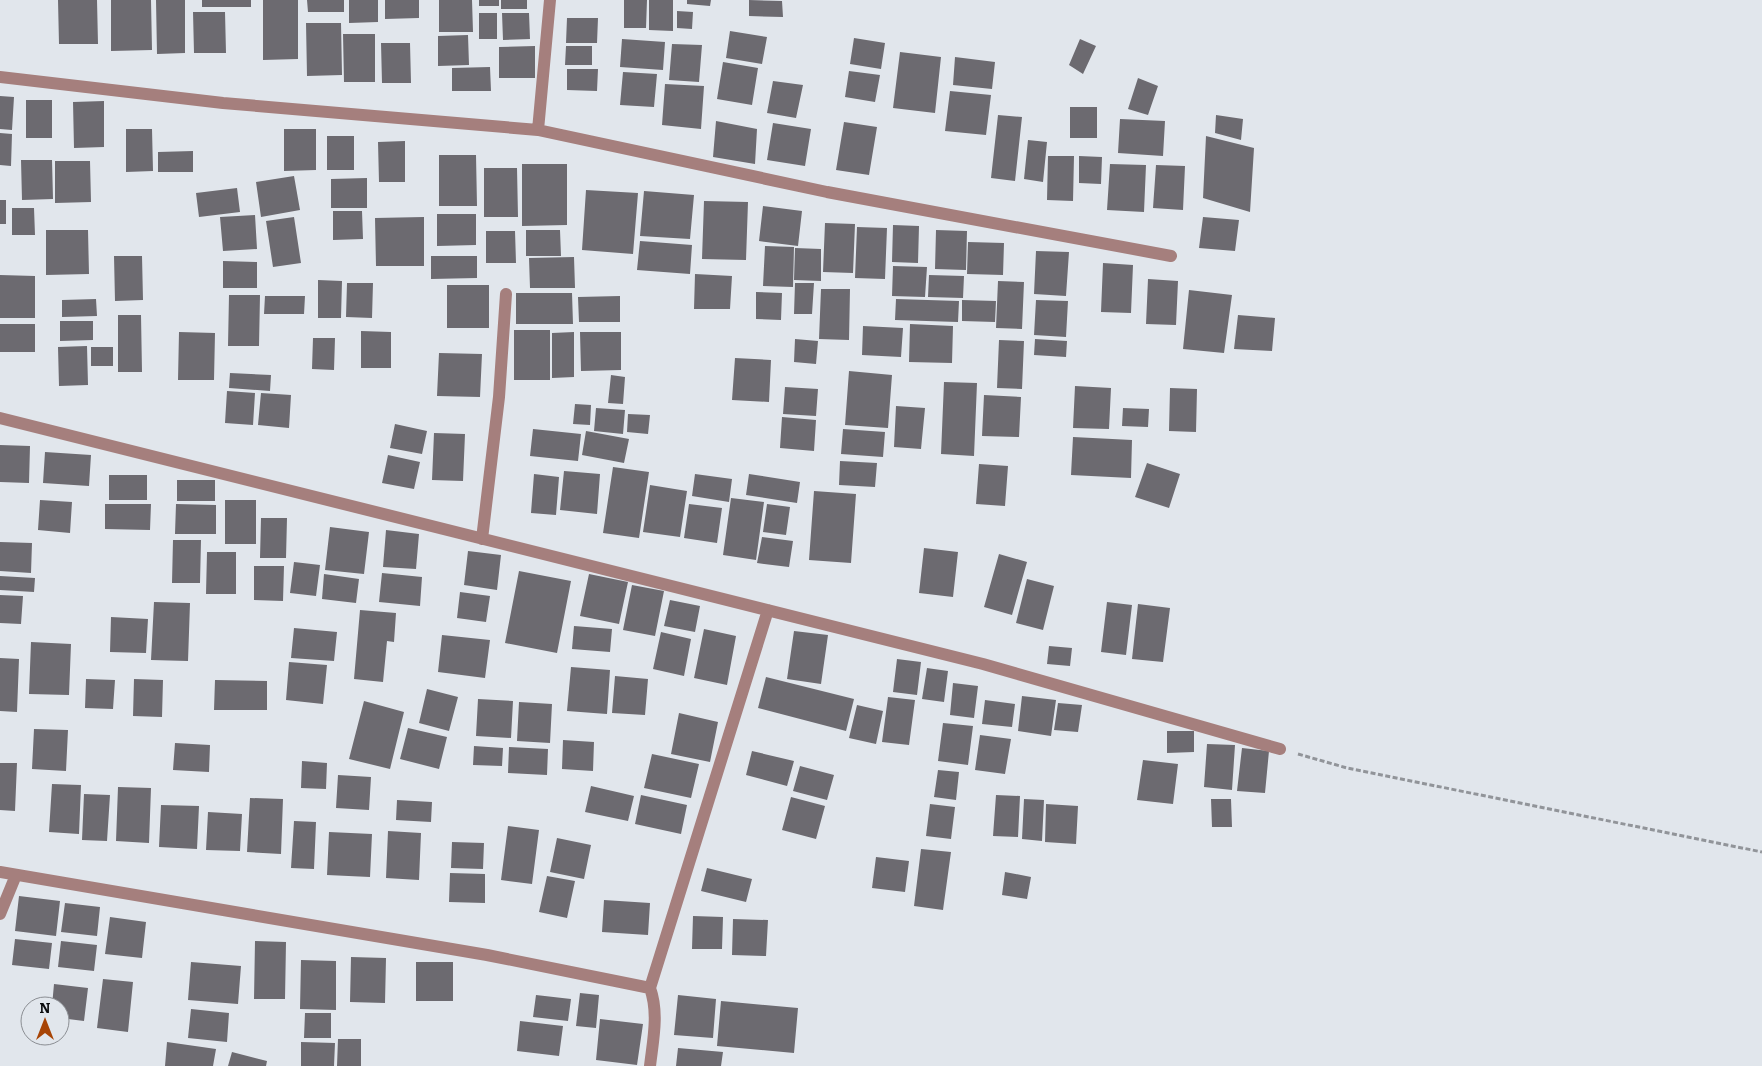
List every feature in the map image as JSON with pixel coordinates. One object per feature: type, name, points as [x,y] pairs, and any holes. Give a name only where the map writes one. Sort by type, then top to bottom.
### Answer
[{"type":"street","points":[[538,130],[550,0]]},
{"type":"street","points":[[0,77],[222,103],[538,130],[827,192],[1171,256]]},
{"type":"street","points":[[482,539],[498,397],[506,294]]},
{"type":"street","points":[[0,418],[983,664],[1280,749]]},
{"type":"street","points":[[650,1066],[655,1014],[650,988],[768,610]]},
{"type":"street","points":[[0,872],[478,953],[650,988]]},
{"type":"street","points":[[0,914],[16,875]]},
{"type":"path","points":[[1280,749],[1348,768],[1762,852]]},
{"type":"building","points":[[58,0],[97,0],[98,44],[59,44]]},
{"type":"building","points":[[111,0],[151,0],[152,50],[111,51]]},
{"type":"building","points":[[156,0],[185,0],[185,53],[157,54]]},
{"type":"building","points":[[202,0],[251,0],[251,7],[202,7]]},
{"type":"building","points":[[263,0],[298,0],[298,59],[263,60]]},
{"type":"building","points":[[307,0],[344,0],[344,12],[308,12]]},
{"type":"building","points":[[349,0],[378,0],[378,22],[349,23]]},
{"type":"building","points":[[385,0],[419,0],[419,18],[385,19]]},
{"type":"building","points":[[439,0],[472,0],[473,32],[439,32]]},
{"type":"building","points":[[479,0],[499,0],[499,6],[479,6]]},
{"type":"building","points":[[501,0],[527,0],[527,9],[501,9]]},
{"type":"building","points":[[624,0],[647,0],[646,28],[624,28]]},
{"type":"building","points":[[649,0],[673,0],[673,31],[649,30]]},
{"type":"building","points":[[687,0],[711,0],[710,6],[687,4]]},
{"type":"building","points":[[749,0],[782,1],[783,17],[749,16]]},
{"type":"building","points":[[677,11],[693,12],[692,29],[677,28]]},
{"type":"building","points":[[193,12],[225,12],[226,53],[194,53]]},
{"type":"building","points":[[479,13],[497,13],[497,39],[479,39]]},
{"type":"building","points":[[502,13],[529,13],[530,39],[503,40]]},
{"type":"building","points":[[567,18],[598,18],[597,43],[566,43]]},
{"type":"building","points":[[306,23],[341,23],[342,75],[307,76]]},
{"type":"building","points":[[730,31],[767,37],[762,64],[726,58]]},
{"type":"building","points":[[343,34],[375,34],[375,82],[344,82]]},
{"type":"building","points":[[468,35],[469,65],[438,66],[438,36]]},
{"type":"building","points":[[854,38],[885,43],[881,69],[850,64]]},
{"type":"building","points":[[622,39],[665,42],[663,70],[620,67]]},
{"type":"building","points":[[1080,39],[1096,46],[1083,74],[1069,65]]},
{"type":"building","points":[[381,43],[410,43],[411,83],[382,83]]},
{"type":"building","points":[[672,44],[702,45],[699,82],[669,80]]},
{"type":"building","points":[[535,46],[535,78],[499,78],[499,47]]},
{"type":"building","points":[[566,46],[592,46],[592,65],[565,65]]},
{"type":"building","points":[[900,52],[941,57],[935,113],[893,108]]},
{"type":"building","points":[[955,57],[995,62],[992,89],[953,85]]},
{"type":"building","points":[[723,62],[758,68],[752,105],[717,99]]},
{"type":"building","points":[[490,67],[491,91],[452,91],[452,68]]},
{"type":"building","points":[[567,69],[598,69],[597,91],[567,90]]},
{"type":"building","points":[[849,71],[880,75],[875,102],[845,97]]},
{"type":"building","points":[[623,72],[657,74],[654,107],[620,105]]},
{"type":"building","points":[[1138,78],[1158,86],[1148,115],[1128,109]]},
{"type":"building","points":[[773,81],[803,85],[796,118],[767,113]]},
{"type":"building","points":[[665,84],[704,86],[701,129],[662,125]]},
{"type":"building","points":[[950,91],[991,95],[986,135],[945,131]]},
{"type":"building","points":[[0,96],[14,97],[12,130],[0,129]]},
{"type":"building","points":[[26,100],[52,100],[52,138],[26,138]]},
{"type":"building","points":[[104,101],[104,147],[74,148],[73,102]]},
{"type":"building","points":[[1070,107],[1097,107],[1097,138],[1070,138]]},
{"type":"building","points":[[998,115],[1022,117],[1015,181],[991,178]]},
{"type":"building","points":[[1216,115],[1243,119],[1241,140],[1215,133]]},
{"type":"building","points":[[1120,119],[1165,121],[1163,156],[1118,153]]},
{"type":"building","points":[[716,121],[757,129],[755,164],[713,157]]},
{"type":"building","points":[[844,122],[877,127],[869,175],[836,170]]},
{"type":"building","points":[[773,123],[811,129],[805,166],[767,160]]},
{"type":"building","points":[[126,129],[152,129],[153,171],[126,172]]},
{"type":"building","points":[[284,129],[316,129],[316,170],[284,171]]},
{"type":"building","points":[[0,133],[12,134],[11,166],[0,165]]},
{"type":"building","points":[[327,136],[354,136],[354,170],[327,170]]},
{"type":"building","points":[[1206,136],[1254,148],[1250,212],[1203,198]]},
{"type":"building","points":[[1028,140],[1047,142],[1043,182],[1024,179]]},
{"type":"building","points":[[405,141],[405,182],[379,182],[378,142]]},
{"type":"building","points":[[193,151],[193,172],[158,172],[158,152]]},
{"type":"building","points":[[439,155],[476,155],[477,206],[439,206]]},
{"type":"building","points":[[1048,156],[1074,156],[1073,201],[1047,200]]},
{"type":"building","points":[[1079,156],[1102,157],[1101,184],[1079,183]]},
{"type":"building","points":[[21,160],[52,160],[53,199],[22,200]]},
{"type":"building","points":[[55,161],[90,161],[91,202],[55,203]]},
{"type":"building","points":[[522,164],[567,164],[567,225],[522,226]]},
{"type":"building","points":[[1110,164],[1146,165],[1144,212],[1107,210]]},
{"type":"building","points":[[1156,165],[1185,166],[1183,210],[1153,208]]},
{"type":"building","points":[[484,168],[517,168],[518,217],[484,217]]},
{"type":"building","points":[[294,176],[300,210],[261,217],[256,182]]},
{"type":"building","points":[[367,178],[367,208],[331,208],[331,179]]},
{"type":"building","points":[[237,188],[240,212],[199,217],[196,193]]},
{"type":"building","points":[[586,190],[638,193],[633,254],[582,250]]},
{"type":"building","points":[[644,191],[694,195],[690,239],[640,236]]},
{"type":"building","points":[[0,200],[6,200],[6,224],[0,224]]},
{"type":"building","points":[[704,201],[748,202],[746,260],[702,259]]},
{"type":"building","points":[[763,206],[802,211],[798,246],[759,241]]},
{"type":"building","points":[[12,208],[34,208],[35,235],[12,235]]},
{"type":"building","points":[[333,211],[362,211],[363,239],[333,240]]},
{"type":"building","points":[[437,214],[476,214],[476,245],[437,246]]},
{"type":"building","points":[[255,215],[257,249],[223,251],[220,217]]},
{"type":"building","points":[[294,217],[301,263],[273,267],[266,221]]},
{"type":"building","points":[[424,217],[424,266],[376,266],[375,218]]},
{"type":"building","points":[[1203,217],[1239,220],[1235,251],[1199,248]]},
{"type":"building","points":[[825,223],[855,224],[853,273],[823,272]]},
{"type":"building","points":[[893,225],[919,226],[918,263],[892,262]]},
{"type":"building","points":[[857,227],[887,228],[885,279],[855,278]]},
{"type":"building","points":[[46,230],[88,230],[89,274],[46,275]]},
{"type":"building","points":[[526,230],[560,230],[561,256],[526,256]]},
{"type":"building","points":[[936,230],[967,231],[966,270],[935,269]]},
{"type":"building","points":[[486,231],[515,231],[516,263],[486,263]]},
{"type":"building","points":[[640,241],[692,245],[690,274],[637,270]]},
{"type":"building","points":[[968,242],[1004,243],[1003,275],[967,274]]},
{"type":"building","points":[[765,246],[794,247],[793,287],[763,286]]},
{"type":"building","points":[[795,248],[821,249],[821,281],[794,280]]},
{"type":"building","points":[[1036,251],[1069,252],[1066,296],[1034,294]]},
{"type":"building","points":[[114,256],[142,256],[143,300],[115,301]]},
{"type":"building","points":[[431,256],[477,256],[477,278],[431,279]]},
{"type":"building","points":[[574,257],[575,288],[530,288],[529,258]]},
{"type":"building","points":[[223,261],[257,262],[257,288],[223,288]]},
{"type":"building","points":[[1103,263],[1133,265],[1131,313],[1101,312]]},
{"type":"building","points":[[893,266],[927,267],[925,297],[892,296]]},
{"type":"building","points":[[695,274],[732,276],[730,309],[694,309]]},
{"type":"building","points":[[0,275],[35,276],[35,318],[0,318]]},
{"type":"building","points":[[929,275],[964,276],[963,298],[928,297]]},
{"type":"building","points":[[1148,279],[1178,281],[1176,325],[1146,324]]},
{"type":"building","points":[[318,280],[342,281],[341,318],[318,318]]},
{"type":"building","points":[[998,281],[1024,282],[1022,329],[996,328]]},
{"type":"building","points":[[347,283],[373,283],[372,318],[346,317]]},
{"type":"building","points":[[795,283],[814,283],[812,314],[794,314]]},
{"type":"building","points":[[447,285],[489,285],[489,328],[447,328]]},
{"type":"building","points":[[821,289],[850,289],[849,340],[819,339]]},
{"type":"building","points":[[1189,290],[1232,295],[1224,353],[1183,349]]},
{"type":"building","points":[[756,292],[782,293],[781,320],[756,319]]},
{"type":"building","points":[[516,293],[572,293],[573,324],[516,324]]},
{"type":"building","points":[[229,295],[260,295],[259,346],[228,346]]},
{"type":"building","points":[[265,296],[305,296],[304,314],[264,314]]},
{"type":"building","points":[[620,296],[620,322],[579,322],[578,297]]},
{"type":"building","points":[[96,299],[97,316],[62,317],[62,300]]},
{"type":"building","points":[[896,299],[959,301],[958,322],[895,320]]},
{"type":"building","points":[[962,300],[996,301],[995,322],[962,321]]},
{"type":"building","points":[[1036,300],[1068,301],[1066,337],[1034,335]]},
{"type":"building","points":[[118,315],[141,315],[142,372],[118,372]]},
{"type":"building","points":[[1238,315],[1275,318],[1272,351],[1234,349]]},
{"type":"building","points":[[60,321],[93,321],[93,340],[60,341]]},
{"type":"building","points":[[0,324],[35,324],[35,352],[0,352]]},
{"type":"building","points":[[910,324],[953,326],[952,363],[909,362]]},
{"type":"building","points":[[863,326],[903,328],[901,357],[862,355]]},
{"type":"building","points":[[514,330],[550,330],[550,380],[514,380]]},
{"type":"building","points":[[361,331],[391,332],[391,368],[361,368]]},
{"type":"building","points":[[179,332],[215,333],[214,380],[178,380]]},
{"type":"building","points":[[574,332],[574,377],[552,378],[552,333]]},
{"type":"building","points":[[580,332],[621,332],[621,370],[581,371]]},
{"type":"building","points":[[313,338],[335,338],[334,370],[312,369]]},
{"type":"building","points":[[795,339],[818,341],[816,364],[794,362]]},
{"type":"building","points":[[1035,339],[1067,341],[1066,357],[1034,355]]},
{"type":"building","points":[[999,340],[1024,341],[1022,389],[997,388]]},
{"type":"building","points":[[87,346],[88,385],[59,386],[58,347]]},
{"type":"building","points":[[91,347],[113,347],[113,366],[91,366]]},
{"type":"building","points":[[439,353],[482,354],[480,397],[437,396]]},
{"type":"building","points":[[735,358],[771,360],[769,402],[732,400]]},
{"type":"building","points":[[849,371],[892,375],[888,428],[845,425]]},
{"type":"building","points":[[230,373],[271,375],[270,391],[229,388]]},
{"type":"building","points":[[611,375],[625,377],[623,404],[608,403]]},
{"type":"building","points":[[944,382],[977,383],[974,456],[941,454]]},
{"type":"building","points":[[1075,386],[1111,388],[1109,429],[1073,428]]},
{"type":"building","points":[[785,387],[818,389],[816,416],[783,414]]},
{"type":"building","points":[[1170,388],[1197,389],[1196,432],[1169,431]]},
{"type":"building","points":[[227,391],[255,393],[253,425],[225,423]]},
{"type":"building","points":[[261,393],[291,395],[289,428],[258,425]]},
{"type":"building","points":[[984,395],[1021,397],[1019,437],[982,436]]},
{"type":"building","points":[[575,404],[591,405],[590,425],[573,424]]},
{"type":"building","points":[[896,406],[925,408],[921,449],[894,447]]},
{"type":"building","points":[[596,408],[625,410],[623,434],[594,431]]},
{"type":"building","points":[[1123,408],[1149,409],[1148,427],[1122,426]]},
{"type":"building","points":[[628,414],[650,415],[648,434],[627,432]]},
{"type":"building","points":[[782,417],[816,420],[814,451],[780,448]]},
{"type":"building","points":[[395,424],[427,431],[422,454],[390,448]]},
{"type":"building","points":[[533,429],[581,434],[578,461],[530,456]]},
{"type":"building","points":[[843,429],[885,432],[883,457],[841,454]]},
{"type":"building","points":[[586,431],[629,439],[624,463],[582,455]]},
{"type":"building","points":[[434,433],[465,434],[463,481],[432,480]]},
{"type":"building","points":[[1073,437],[1132,440],[1131,478],[1071,475]]},
{"type":"building","points":[[0,445],[30,446],[29,483],[0,482]]},
{"type":"building","points":[[45,452],[91,455],[89,486],[43,483]]},
{"type":"building","points":[[388,455],[420,462],[414,489],[382,483]]},
{"type":"building","points":[[840,461],[877,463],[875,487],[839,485]]},
{"type":"building","points":[[1147,463],[1180,474],[1169,508],[1135,497]]},
{"type":"building","points":[[979,464],[1008,466],[1005,506],[976,504]]},
{"type":"building","points":[[613,467],[649,472],[639,538],[603,533]]},
{"type":"building","points":[[564,471],[600,474],[597,514],[560,510]]},
{"type":"building","points":[[534,474],[559,477],[556,515],[531,513]]},
{"type":"building","points":[[695,474],[732,479],[729,502],[692,496]]},
{"type":"building","points":[[749,474],[800,482],[797,503],[746,495]]},
{"type":"building","points":[[109,475],[147,475],[147,500],[109,500]]},
{"type":"building","points":[[177,480],[215,480],[215,501],[177,501]]},
{"type":"building","points":[[650,485],[687,491],[680,537],[643,532]]},
{"type":"building","points":[[814,491],[856,494],[851,563],[809,560]]},
{"type":"building","points":[[731,498],[764,502],[756,560],[723,555]]},
{"type":"building","points":[[40,500],[72,502],[70,533],[38,530]]},
{"type":"building","points":[[225,500],[256,500],[256,544],[225,544]]},
{"type":"building","points":[[105,504],[151,504],[150,530],[105,529]]},
{"type":"building","points":[[176,504],[216,505],[216,534],[175,534]]},
{"type":"building","points":[[689,504],[722,508],[717,543],[684,538]]},
{"type":"building","points":[[767,504],[790,507],[786,535],[763,532]]},
{"type":"building","points":[[261,518],[287,518],[286,558],[260,558]]},
{"type":"building","points":[[330,527],[369,532],[364,574],[325,570]]},
{"type":"building","points":[[386,530],[419,534],[416,569],[383,567]]},
{"type":"building","points":[[762,537],[793,541],[789,567],[757,563]]},
{"type":"building","points":[[173,540],[201,540],[200,583],[172,583]]},
{"type":"building","points":[[0,542],[32,543],[31,573],[0,571]]},
{"type":"building","points":[[924,548],[958,552],[953,597],[919,593]]},
{"type":"building","points":[[468,551],[501,555],[497,590],[464,585]]},
{"type":"building","points":[[207,552],[236,552],[236,594],[206,594]]},
{"type":"building","points":[[999,554],[1027,562],[1012,615],[984,607]]},
{"type":"building","points":[[294,562],[320,565],[316,596],[290,593]]},
{"type":"building","points":[[254,566],[284,566],[283,601],[254,600]]},
{"type":"building","points":[[519,571],[571,581],[557,653],[505,643]]},
{"type":"building","points":[[382,573],[422,577],[420,606],[379,602]]},
{"type":"building","points":[[324,574],[359,579],[356,603],[322,599]]},
{"type":"building","points":[[589,574],[628,582],[619,624],[580,616]]},
{"type":"building","points":[[0,576],[35,578],[34,592],[0,590]]},
{"type":"building","points":[[1027,579],[1054,586],[1043,630],[1016,623]]},
{"type":"building","points":[[632,585],[664,591],[655,636],[623,630]]},
{"type":"building","points":[[460,592],[490,596],[486,622],[457,618]]},
{"type":"building","points":[[0,595],[23,596],[21,624],[0,623]]},
{"type":"building","points":[[670,600],[700,606],[695,632],[664,626]]},
{"type":"building","points":[[154,602],[190,603],[188,661],[151,660]]},
{"type":"building","points":[[1107,602],[1132,605],[1126,655],[1101,652]]},
{"type":"building","points":[[1138,604],[1170,608],[1163,662],[1132,659]]},
{"type":"building","points":[[360,610],[396,613],[394,642],[387,641],[383,682],[354,679]]},
{"type":"building","points":[[111,617],[148,619],[146,653],[110,652]]},
{"type":"building","points":[[574,626],[612,629],[610,652],[572,649]]},
{"type":"building","points":[[294,628],[337,632],[334,661],[291,658]]},
{"type":"building","points":[[704,629],[736,636],[727,685],[694,678]]},
{"type":"building","points":[[794,631],[828,635],[821,684],[787,679]]},
{"type":"building","points":[[661,632],[691,639],[684,676],[653,669]]},
{"type":"building","points":[[442,635],[490,640],[485,678],[438,672]]},
{"type":"building","points":[[31,642],[71,644],[69,695],[29,694]]},
{"type":"building","points":[[1049,646],[1072,648],[1070,666],[1047,664]]},
{"type":"building","points":[[0,658],[19,659],[17,712],[0,711]]},
{"type":"building","points":[[897,659],[921,662],[917,695],[893,692]]},
{"type":"building","points":[[289,662],[327,665],[323,704],[286,700]]},
{"type":"building","points":[[571,667],[610,670],[607,714],[567,711]]},
{"type":"building","points":[[927,668],[948,671],[944,702],[922,699]]},
{"type":"building","points":[[615,676],[648,679],[645,715],[612,713]]},
{"type":"building","points":[[766,677],[854,699],[846,731],[758,708]]},
{"type":"building","points":[[86,679],[115,680],[113,709],[85,708]]},
{"type":"building","points":[[134,679],[163,680],[162,717],[133,716]]},
{"type":"building","points":[[215,680],[267,681],[267,710],[214,710]]},
{"type":"building","points":[[953,683],[978,686],[974,718],[950,715]]},
{"type":"building","points":[[427,689],[458,697],[449,731],[419,723]]},
{"type":"building","points":[[1022,696],[1056,700],[1051,736],[1018,731]]},
{"type":"building","points":[[888,697],[915,700],[909,745],[882,742]]},
{"type":"building","points":[[478,699],[513,701],[511,738],[476,736]]},
{"type":"building","points":[[985,700],[1015,704],[1012,727],[982,724]]},
{"type":"building","points":[[364,701],[404,712],[390,769],[349,759]]},
{"type":"building","points":[[519,702],[552,704],[550,743],[517,741]]},
{"type":"building","points":[[1058,703],[1082,705],[1078,732],[1054,730]]},
{"type":"building","points":[[857,705],[883,711],[876,744],[849,738]]},
{"type":"building","points":[[679,713],[718,722],[710,762],[671,754]]},
{"type":"building","points":[[943,723],[973,726],[968,765],[938,761]]},
{"type":"building","points":[[408,728],[447,737],[439,769],[400,759]]},
{"type":"building","points":[[34,729],[68,730],[66,771],[32,769]]},
{"type":"building","points":[[1167,731],[1194,731],[1194,752],[1167,753]]},
{"type":"building","points":[[980,735],[1011,739],[1005,774],[975,770]]},
{"type":"building","points":[[563,740],[594,742],[593,771],[562,769]]},
{"type":"building","points":[[175,743],[210,745],[209,772],[173,770]]},
{"type":"building","points":[[1207,744],[1235,745],[1232,790],[1204,787]]},
{"type":"building","points":[[474,746],[503,748],[502,766],[473,765]]},
{"type":"building","points":[[509,747],[548,749],[547,775],[508,773]]},
{"type":"building","points":[[1242,748],[1269,751],[1265,793],[1237,791]]},
{"type":"building","points":[[752,751],[794,761],[787,786],[746,775]]},
{"type":"building","points":[[652,754],[699,764],[691,798],[644,788]]},
{"type":"building","points":[[1143,760],[1178,764],[1173,804],[1137,800]]},
{"type":"building","points":[[302,761],[327,763],[326,789],[301,788]]},
{"type":"building","points":[[0,763],[17,763],[15,811],[0,810]]},
{"type":"building","points":[[800,766],[834,775],[827,800],[793,791]]},
{"type":"building","points":[[938,770],[959,772],[956,800],[934,797]]},
{"type":"building","points":[[338,775],[371,777],[369,810],[336,808]]},
{"type":"building","points":[[52,784],[81,785],[79,834],[49,832]]},
{"type":"building","points":[[591,786],[634,796],[628,821],[585,812]]},
{"type":"building","points":[[118,787],[151,788],[149,843],[116,841]]},
{"type":"building","points":[[84,794],[110,795],[107,841],[82,840]]},
{"type":"building","points":[[641,795],[687,805],[681,834],[635,824]]},
{"type":"building","points":[[996,795],[1020,796],[1018,837],[993,836]]},
{"type":"building","points":[[791,797],[825,806],[816,839],[782,830]]},
{"type":"building","points":[[250,798],[283,799],[281,854],[247,852]]},
{"type":"building","points":[[1024,799],[1044,800],[1042,841],[1022,839]]},
{"type":"building","points":[[1211,799],[1231,799],[1232,827],[1212,827]]},
{"type":"building","points":[[397,800],[432,802],[431,822],[396,820]]},
{"type":"building","points":[[930,804],[955,807],[951,839],[926,836]]},
{"type":"building","points":[[1046,804],[1078,806],[1076,844],[1045,842]]},
{"type":"building","points":[[161,805],[199,806],[197,849],[159,847]]},
{"type":"building","points":[[208,812],[242,814],[240,851],[206,850]]},
{"type":"building","points":[[294,821],[316,822],[314,869],[291,868]]},
{"type":"building","points":[[508,826],[539,830],[532,884],[501,880]]},
{"type":"building","points":[[388,831],[421,833],[419,880],[386,878]]},
{"type":"building","points":[[329,832],[372,834],[370,877],[327,875]]},
{"type":"building","points":[[557,838],[591,845],[584,879],[550,872]]},
{"type":"building","points":[[452,842],[484,843],[483,869],[451,868]]},
{"type":"building","points":[[921,849],[951,852],[943,910],[914,906]]},
{"type":"building","points":[[876,857],[909,861],[905,892],[872,888]]},
{"type":"building","points":[[707,868],[752,879],[746,902],[701,891]]},
{"type":"building","points":[[1005,872],[1031,877],[1027,899],[1002,895]]},
{"type":"building","points":[[450,873],[485,874],[485,903],[449,902]]},
{"type":"building","points":[[547,876],[575,881],[567,918],[539,912]]},
{"type":"building","points":[[19,896],[60,901],[56,936],[15,931]]},
{"type":"building","points":[[604,900],[650,903],[648,935],[602,932]]},
{"type":"building","points":[[65,903],[100,907],[97,936],[61,932]]},
{"type":"building","points":[[693,916],[723,917],[722,949],[692,949]]},
{"type":"building","points":[[110,917],[146,922],[142,958],[105,954]]},
{"type":"building","points":[[733,919],[768,920],[766,956],[732,955]]},
{"type":"building","points":[[15,939],[52,943],[49,969],[12,965]]},
{"type":"building","points":[[61,941],[97,945],[94,971],[58,967]]},
{"type":"building","points":[[255,941],[286,942],[285,999],[254,999]]},
{"type":"building","points":[[351,957],[386,958],[385,1003],[350,1002]]},
{"type":"building","points":[[301,960],[336,961],[336,1010],[300,1009]]},
{"type":"building","points":[[191,962],[241,966],[238,1004],[188,1000]]},
{"type":"building","points":[[416,962],[453,962],[453,1001],[416,1001]]},
{"type":"building","points":[[103,979],[133,982],[128,1032],[97,1028]]},
{"type":"building","points":[[54,984],[88,988],[84,1021],[70,1019],[70,996],[53,996]]},
{"type":"building","points":[[580,993],[599,995],[596,1028],[576,1026]]},
{"type":"building","points":[[536,995],[571,999],[568,1021],[533,1017]]},
{"type":"building","points":[[678,995],[716,999],[713,1038],[674,1035]]},
{"type":"building","points":[[721,1001],[798,1008],[794,1053],[717,1046]]},
{"type":"building","points":[[191,1009],[229,1013],[227,1042],[188,1038]]},
{"type":"building","points":[[305,1013],[331,1013],[331,1038],[304,1038]]},
{"type":"building","points":[[600,1019],[643,1024],[637,1065],[596,1060]]},
{"type":"building","points":[[520,1021],[563,1026],[559,1056],[517,1051]]},
{"type":"building","points":[[338,1039],[361,1039],[361,1066],[337,1066]]},
{"type":"building","points":[[167,1042],[216,1049],[213,1066],[165,1066]]},
{"type":"building","points":[[301,1042],[335,1043],[334,1066],[301,1066]]},
{"type":"building","points":[[678,1048],[723,1052],[721,1066],[676,1066]]},
{"type":"building","points":[[232,1052],[267,1061],[266,1066],[228,1066]]}]
